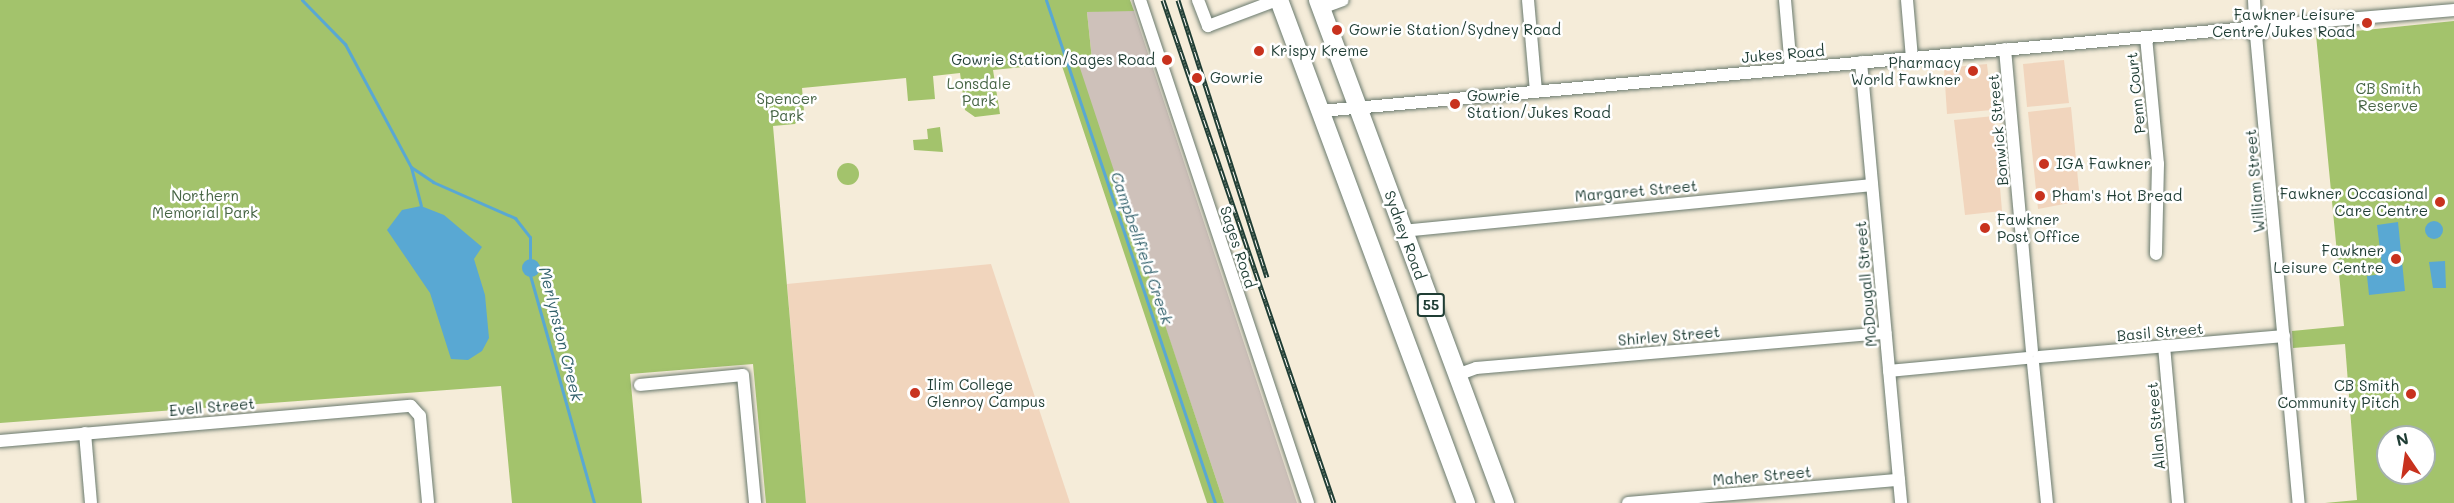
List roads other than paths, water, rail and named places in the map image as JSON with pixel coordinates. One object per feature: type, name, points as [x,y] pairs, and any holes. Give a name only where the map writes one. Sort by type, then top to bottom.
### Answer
[{"type":"highway","name":"55","points":[[1278,0],[1466,503]]},
{"type":"highway","name":"Sydney Road","points":[[1319,4],[1504,503]]},
{"type":"street","name":"Sages Road","points":[[1140,0],[1308,503]]},
{"type":"street","points":[[1198,0],[1208,26],[1278,0]]},
{"type":"street","points":[[1319,4],[1343,0]]},
{"type":"street","points":[[1528,0],[1536,91]]},
{"type":"street","points":[[1785,0],[1791,68]]},
{"type":"street","points":[[1907,0],[1912,58]]},
{"type":"street","name":"William Street","points":[[2254,0],[2299,503]]},
{"type":"street","name":"Jukes Road","points":[[1321,111],[2454,10]]},
{"type":"street","name":"Penn Court","points":[[2145,37],[2158,164],[2156,254]]},
{"type":"street","name":"Bonwick Street","points":[[2005,50],[2047,503]]},
{"type":"street","name":"McDougall Street","points":[[1862,62],[1901,503]]},
{"type":"street","name":"Margaret Street","points":[[1403,231],[1872,185]]},
{"type":"street","name":"Shirley Street","points":[[1457,375],[1476,368],[1886,333]]},
{"type":"street","name":"Basil Street","points":[[1889,371],[2284,336]]},
{"type":"street","name":"Allan Street","points":[[2164,346],[2178,503]]},
{"type":"street","points":[[640,385],[743,375],[755,503]]},
{"type":"street","name":"Evell Street","points":[[0,441],[405,405],[416,408],[420,416],[428,503]]},
{"type":"street","points":[[85,433],[91,503]]},
{"type":"street","name":"Maher Street","points":[[1628,503],[1899,480]]},
{"type":"water","points":[[421,206],[444,215],[482,247],[474,259],[485,295],[489,338],[482,351],[468,360],[451,359],[430,293],[387,230],[402,210]]},
{"type":"water","points":[[2434,221],[2440,224],[2443,230],[2440,236],[2434,239],[2428,236],[2425,230],[2428,224]]},
{"type":"water","points":[[2398,222],[2405,291],[2369,295],[2367,276],[2383,274],[2377,225]]},
{"type":"water","points":[[531,259],[539,264],[540,268],[535,276],[531,277],[523,272],[522,268],[527,260]]},
{"type":"water","points":[[2445,261],[2446,288],[2433,288],[2429,262]]},
{"type":"waterway","name":"Merlynston Creek","points":[[302,0],[345,44],[411,167],[421,206]]},
{"type":"waterway","name":"Campbellfield Creek","points":[[1046,0],[1215,503]]},
{"type":"waterway","name":"Merlynston Creek","points":[[411,167],[433,182],[515,218],[530,237],[530,262]]},
{"type":"waterway","name":"Merlynston Creek","points":[[530,275],[594,503]]},
{"type":"railway","points":[[1163,0],[1334,503]]},
{"type":"railway","points":[[1178,0],[1267,277]]},
{"type":"place","name":"Fawkner Leisure Centre/Jukes Road","points":[[2367,23]]},
{"type":"place","name":"Gowrie Station/Sydney Road","points":[[1337,30]]},
{"type":"place","name":"Krispy Kreme","points":[[1259,51]]},
{"type":"place","name":"Gowrie Station/Sages Road","points":[[1167,60]]},
{"type":"place","name":"Pharmacy World Fawkner","points":[[1973,71]]},
{"type":"place","name":"Gowrie","points":[[1197,78]]},
{"type":"place","name":"Gowrie Station/Jukes Road","points":[[1455,104]]},
{"type":"place","name":"IGA Fawkner","points":[[2044,164]]},
{"type":"place","name":"Pham's Hot Bread","points":[[2040,196]]},
{"type":"place","name":"Fawkner Occasional Care Centre","points":[[2440,202]]},
{"type":"place","name":"Fawkner Post Office","points":[[1985,228]]},
{"type":"place","name":"Fawkner Leisure Centre","points":[[2396,259]]},
{"type":"place","name":"Ilim College Glenroy Campus","points":[[915,393]]},
{"type":"place","name":"CB Smith Community Pitch","points":[[2411,394]]},
{"type":"park label","name":"Lonsdale Park","points":[[979,92]]},
{"type":"park label","name":"CB Smith Reserve","points":[[2388,96]]},
{"type":"park label","name":"Spencer Park","points":[[787,106]]},
{"type":"park label","name":"Northern Memorial Park","points":[[205,204]]}]
